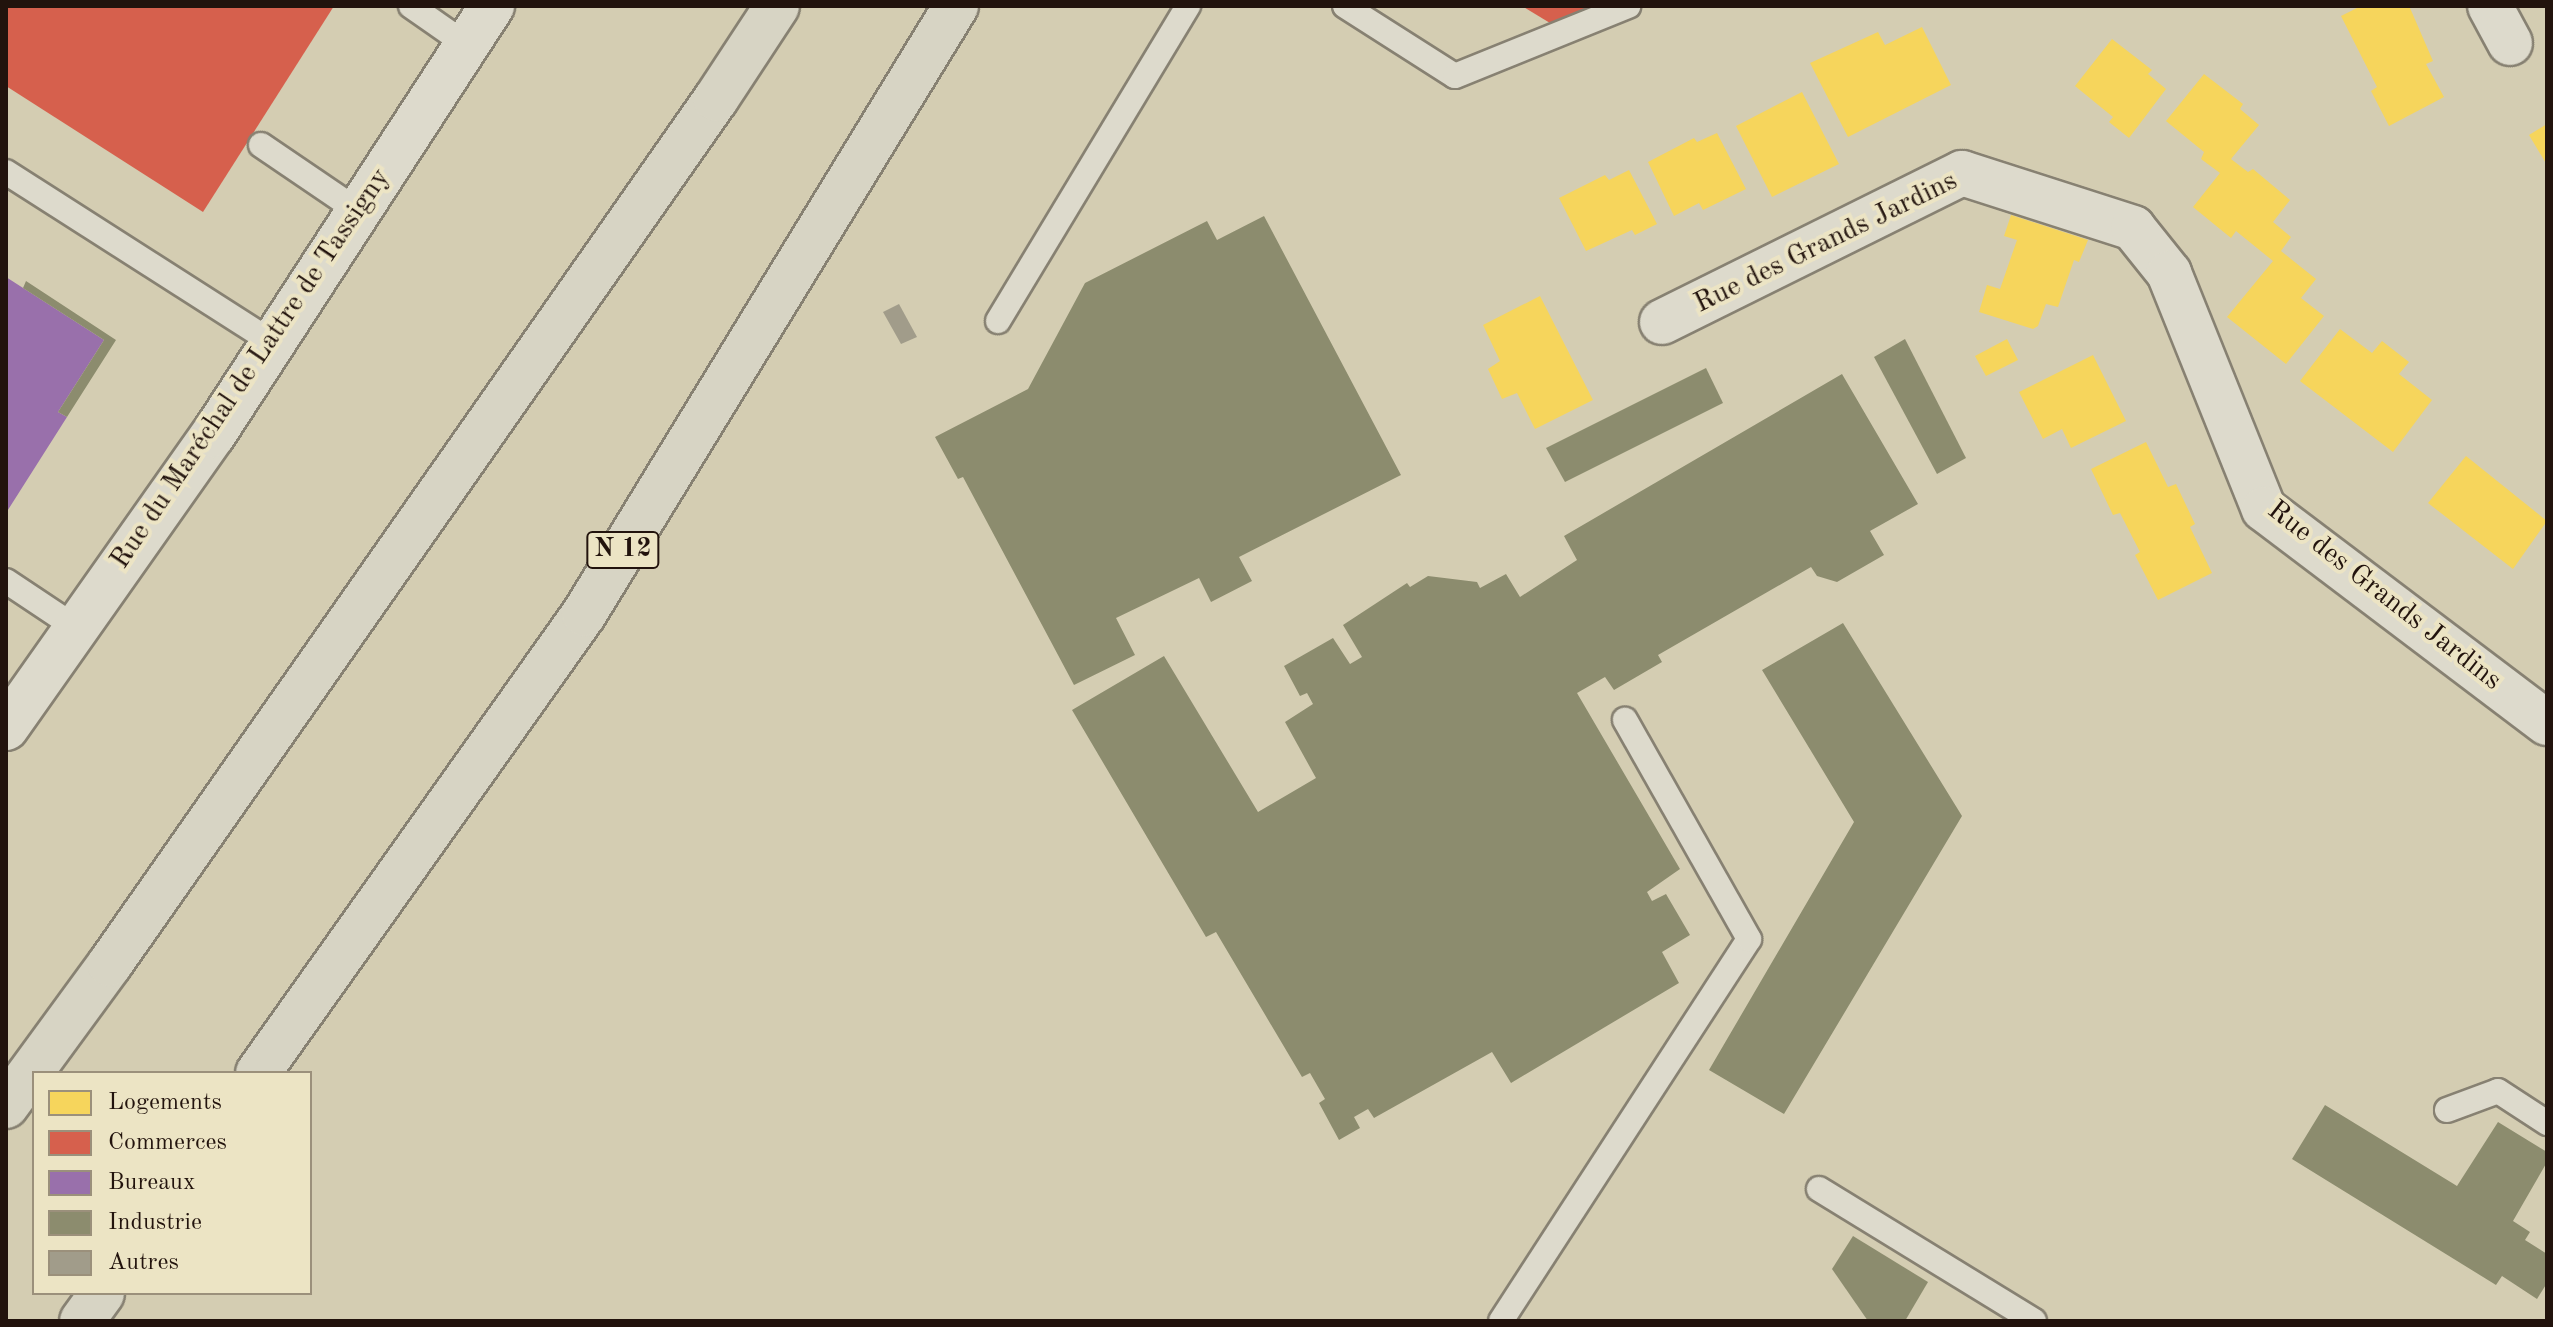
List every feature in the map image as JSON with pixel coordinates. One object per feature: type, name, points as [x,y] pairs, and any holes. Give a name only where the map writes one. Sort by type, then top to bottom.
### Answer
[{"type":"highway","points":[[716,99],[746,6]]},
{"type":"highway","points":[[6,1106],[128,938],[716,99],[777,6]]},
{"type":"highway","name":"N 12","points":[[259,1071],[584,614],[956,6]]},
{"type":"highway","points":[[82,1321],[101,1295]]},
{"type":"street","name":"Rue du Maréchal de Lattre de Tassigny","points":[[6,728],[213,435],[492,6]]},
{"type":"street","name":"Rue des Grands Jardins","points":[[1662,322],[1962,173],[2133,228],[2169,273],[2264,509],[2547,723]]},
{"type":"lane","points":[[411,6],[467,45]]},
{"type":"lane","points":[[998,321],[1188,6]]},
{"type":"lane","points":[[1345,6],[1455,76],[1628,6]]},
{"type":"lane","points":[[261,145],[358,211]]},
{"type":"lane","points":[[6,172],[273,343]]},
{"type":"lane","points":[[6,581],[75,627]]},
{"type":"lane","points":[[1501,1321],[1749,939],[1625,720]]},
{"type":"lane","points":[[2447,1110],[2498,1091],[2547,1123]]},
{"type":"lane","points":[[1819,1189],[2034,1321]]},
{"type":"building: Logements","points":[[2361,6],[2410,8],[2433,61],[2426,64],[2444,97],[2389,126],[2371,91],[2377,87],[2341,16]]},
{"type":"building: Logements","points":[[1922,27],[1951,85],[1848,137],[1810,63],[1878,32],[1885,45]]},
{"type":"building: Logements","points":[[2112,39],[2152,70],[2148,74],[2166,89],[2129,138],[2109,122],[2113,117],[2075,86]]},
{"type":"building: Logements","points":[[2204,74],[2243,104],[2240,109],[2259,125],[2231,159],[2248,172],[2253,169],[2290,200],[2273,222],[2291,237],[2281,251],[2316,279],[2301,298],[2324,316],[2286,364],[2227,317],[2273,261],[2236,231],[2231,238],[2193,207],[2220,173],[2201,159],[2204,152],[2166,121]]},
{"type":"building: Logements","points":[[1802,92],[1839,164],[1772,197],[1736,126]]},
{"type":"building: Logements","points":[[2547,124],[2547,165],[2529,135]]},
{"type":"building: Logements","points":[[1717,133],[1746,189],[1703,210],[1699,203],[1674,216],[1648,162],[1694,138],[1697,142]]},
{"type":"building: Logements","points":[[1629,170],[1657,224],[1635,235],[1632,230],[1586,251],[1559,198],[1605,175],[1609,180]]},
{"type":"building: Logements","points":[[2011,215],[2088,240],[2079,262],[2074,260],[2058,307],[2046,304],[2038,326],[2033,329],[1979,312],[1987,285],[2000,289],[2017,240],[2004,236]]},
{"type":"building: Logements","points":[[1540,296],[1593,400],[1535,429],[1517,393],[1502,399],[1488,369],[1500,361],[1483,325]]},
{"type":"building: Logements","points":[[2340,329],[2372,353],[2382,341],[2409,362],[2399,374],[2432,400],[2393,452],[2300,381]]},
{"type":"building: Logements","points":[[2007,339],[2018,360],[1986,376],[1975,356]]},
{"type":"building: Logements","points":[[2093,355],[2126,421],[2071,448],[2062,429],[2043,439],[2019,392]]},
{"type":"building: Logements","points":[[2146,442],[2168,487],[2176,484],[2195,524],[2190,527],[2212,573],[2158,600],[2135,555],[2140,552],[2120,513],[2113,515],[2091,469]]},
{"type":"building: Logements","points":[[2466,456],[2547,521],[2513,569],[2428,503]]},
{"type":"building: Commerces","points":[[6,6],[334,6],[203,212],[6,86]]},
{"type":"building: Commerces","points":[[1522,6],[1595,6],[1550,23]]},
{"type":"building: Bureaux","points":[[6,277],[104,340],[58,412],[67,417],[6,513]]},
{"type":"building: Industrie","points":[[1264,216],[1401,475],[1239,557],[1252,581],[1211,602],[1199,578],[1116,618],[1135,655],[1074,685],[963,477],[958,479],[935,437],[1028,389],[1085,283],[1207,221],[1217,240]]},
{"type":"building: Industrie","points":[[26,281],[116,340],[67,417],[58,412],[104,340],[23,288]]},
{"type":"building: Industrie","points":[[1905,339],[1966,458],[1937,474],[1874,357]]},
{"type":"building: Industrie","points":[[1706,368],[1723,403],[1565,482],[1546,448]]},
{"type":"building: Industrie","points":[[1842,374],[1918,504],[1870,531],[1884,555],[1837,582],[1817,576],[1811,567],[1658,655],[1662,662],[1614,690],[1605,677],[1577,693],[1680,869],[1647,892],[1652,901],[1666,894],[1690,935],[1662,952],[1679,983],[1511,1083],[1492,1052],[1374,1118],[1368,1109],[1354,1117],[1360,1128],[1339,1140],[1319,1103],[1325,1099],[1310,1073],[1302,1077],[1216,932],[1206,937],[1072,710],[1164,656],[1258,812],[1316,778],[1285,722],[1313,704],[1307,693],[1300,696],[1284,666],[1333,638],[1350,664],[1362,657],[1343,625],[1407,583],[1410,587],[1428,576],[1477,582],[1480,588],[1506,574],[1520,597],[1577,560],[1564,536]]},
{"type":"building: Industrie","points":[[1843,623],[1962,816],[1784,1114],[1709,1070],[1854,822],[1762,670]]},
{"type":"building: Industrie","points":[[2325,1105],[2457,1186],[2498,1122],[2547,1152],[2547,1162],[2513,1221],[2530,1232],[2525,1240],[2547,1254],[2547,1283],[2537,1299],[2502,1276],[2496,1285],[2292,1159]]},
{"type":"building: Industrie","points":[[1853,1236],[1928,1282],[1905,1321],[1868,1321],[1832,1269]]},
{"type":"building: Autres","points":[[899,304],[917,337],[901,344],[883,312]]}]
